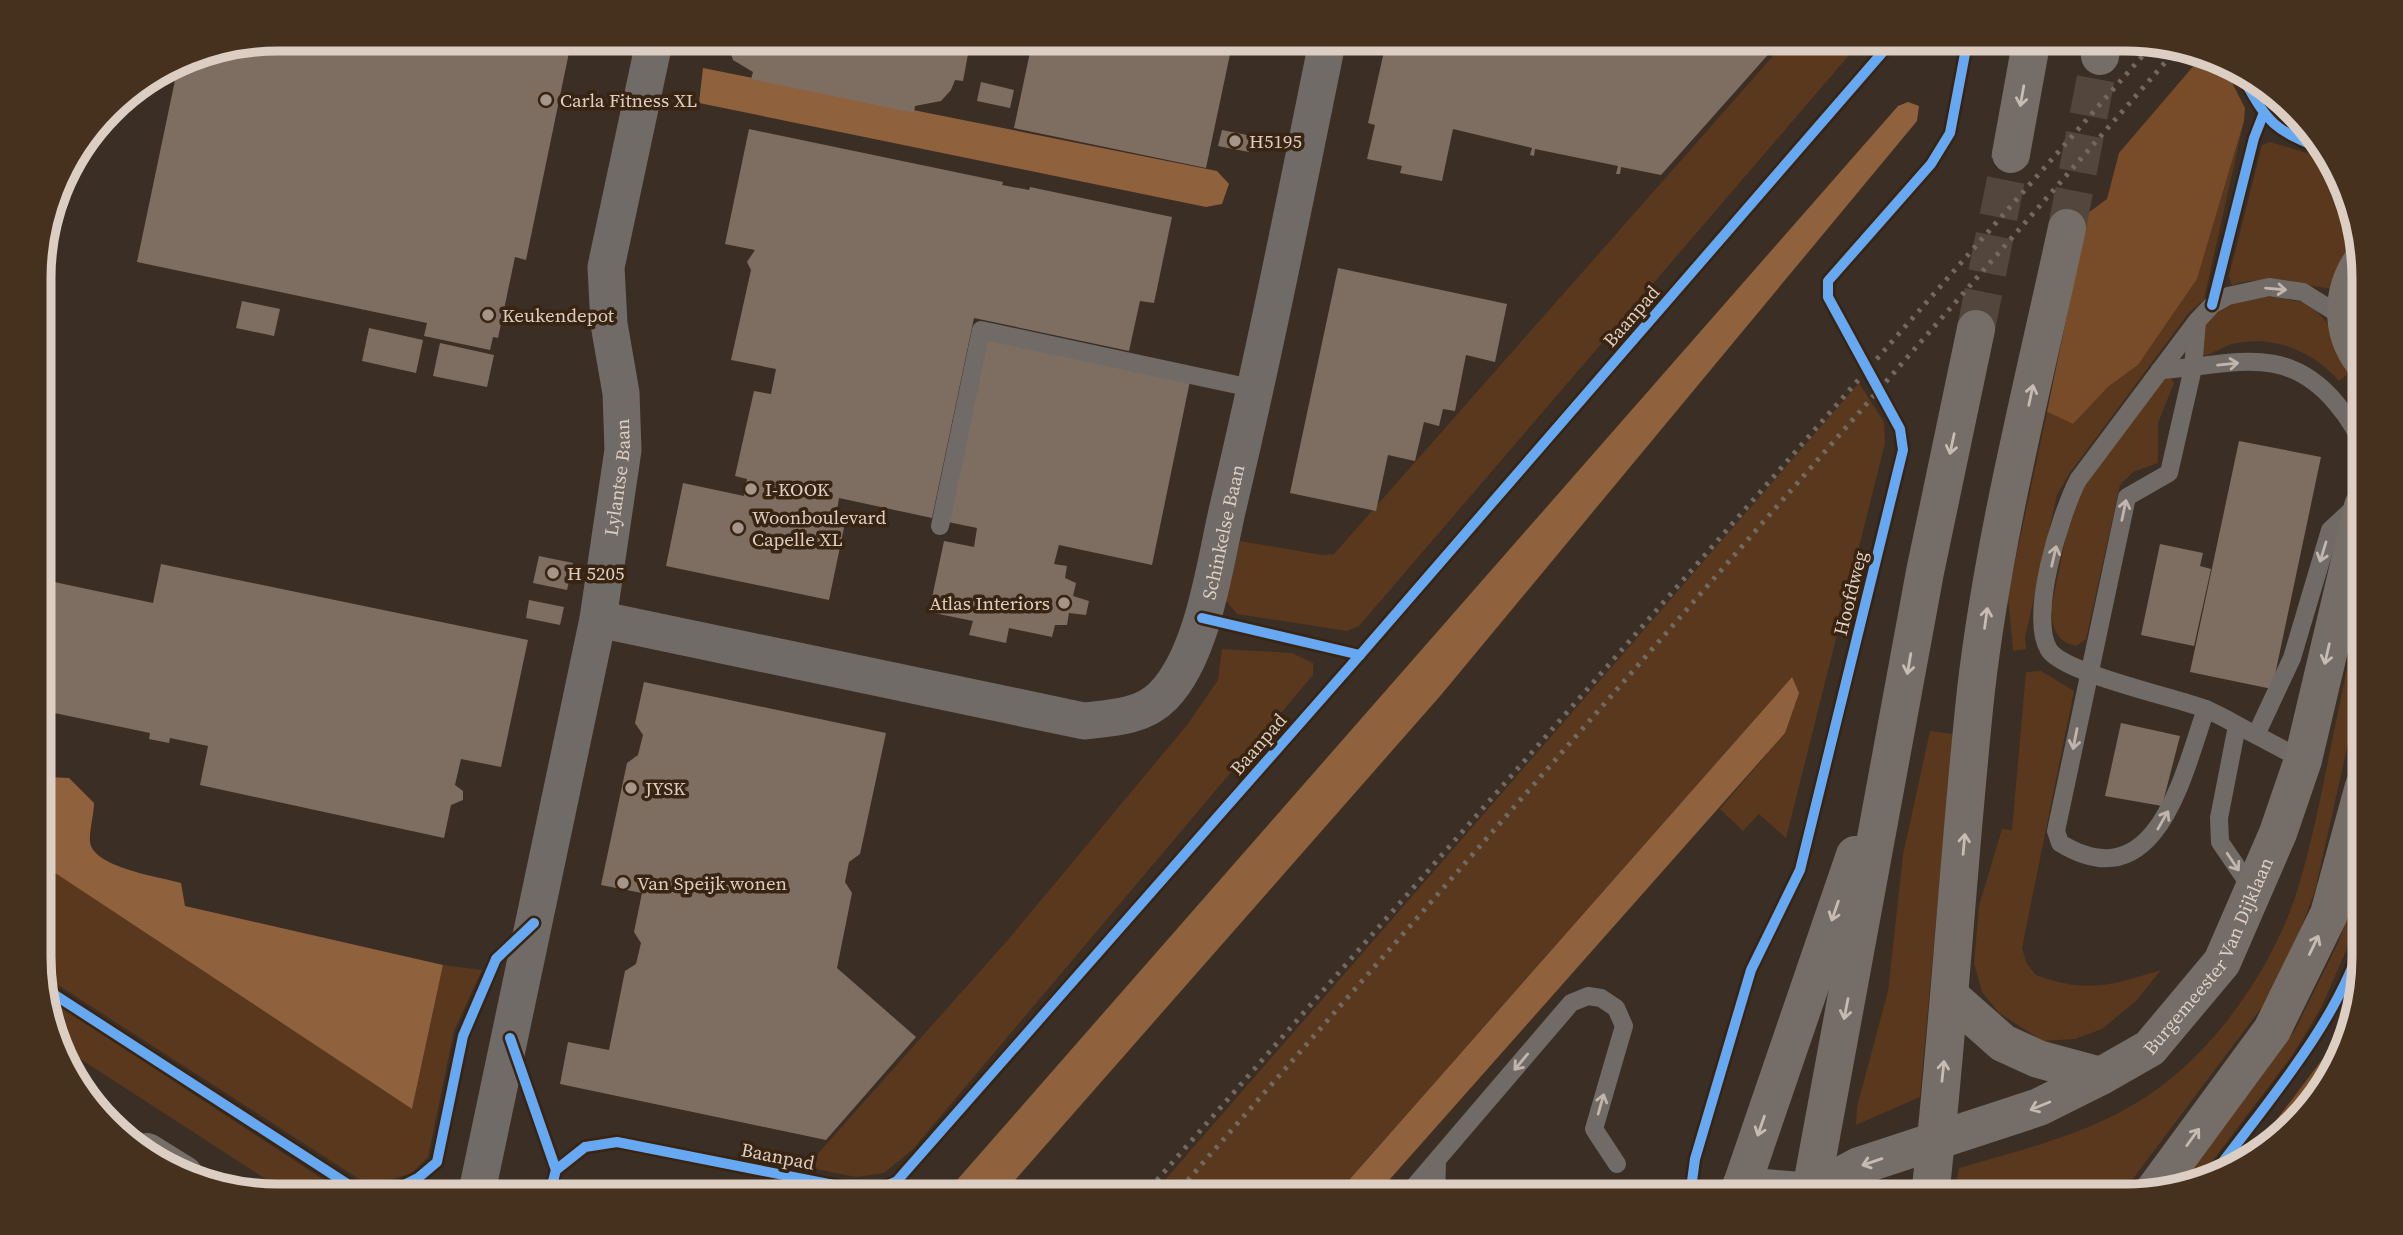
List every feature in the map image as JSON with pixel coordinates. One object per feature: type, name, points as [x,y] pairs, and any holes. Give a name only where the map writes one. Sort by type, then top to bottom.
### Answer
[{"type":"main road","points":[[2011,155],[2030,51]]},
{"type":"main road","points":[[1931,1184],[1951,997],[1976,690],[1991,586],[2067,228]]},
{"type":"main road","points":[[2352,283],[2348,292],[2346,319],[2352,340]]},
{"type":"main road","points":[[1815,1184],[1925,572],[1976,329]]},
{"type":"main road","name":"Burgemeester Van Dijklaan","points":[[1830,1184],[1859,1166],[2039,1107],[2101,1076],[2150,1048],[2222,962],[2254,891],[2303,760],[2352,553]]},
{"type":"main road","points":[[1741,1184],[1897,731]]},
{"type":"main road","points":[[2161,1181],[2272,1030],[2329,914],[2352,830]]},
{"type":"main road","points":[[1951,997],[2003,1043],[2038,1059],[2101,1076]]},
{"type":"street","name":"Lylantse Baan","points":[[479,1184],[598,619],[623,450],[621,393],[609,324],[606,267],[651,51]]},
{"type":"street","name":"Schinkelse Baan","points":[[598,619],[1084,721],[1128,716],[1162,697],[1184,664],[1202,618],[1256,388],[1325,51]]},
{"type":"lane","points":[[2303,760],[2206,709],[2088,672],[2050,652],[2044,637],[2041,609],[2066,503],[2078,480],[2211,305],[2228,296],[2269,286],[2302,292],[2346,319]]},
{"type":"lane","points":[[2197,321],[2193,368],[2169,473],[2127,497],[2056,831],[2060,843],[2073,850],[2110,858],[2129,854],[2151,839],[2175,798],[2206,709]]},
{"type":"lane","points":[[940,526],[981,330],[1256,388]]},
{"type":"lane","points":[[2160,370],[2260,361],[2290,366],[2319,384],[2352,426]]},
{"type":"lane","points":[[2256,735],[2292,658],[2330,530],[2352,510]]},
{"type":"lane","points":[[2237,726],[2219,817],[2220,842],[2254,891]]},
{"type":"lane","points":[[1417,1184],[1571,1003],[1588,996],[1601,998],[1616,1009],[1623,1026],[1594,1129],[1617,1164]]},
{"type":"lane","points":[[1436,1184],[1437,1161]]},
{"type":"shaded area","points":[[1777,51],[1853,51],[1359,626],[1347,631],[1237,614],[1226,601],[1240,541],[1322,555],[1334,554]]},
{"type":"shaded area","points":[[2196,62],[2228,75],[2245,108],[2244,121],[2197,279],[2138,365],[2109,386],[2073,424],[2047,412],[2088,213],[2107,199],[2119,153]]},
{"type":"shaded area","points":[[703,68],[1217,171],[1229,184],[1222,204],[1206,207],[699,103]]},
{"type":"shaded area","points":[[1908,102],[1919,106],[1917,121],[1441,695],[1012,1184],[954,1184],[1898,106]]},
{"type":"shaded area","points":[[2244,121],[2204,299],[2188,314],[2069,474],[2057,495],[2025,638],[2026,649],[2013,651],[2008,595],[2047,412],[2073,424],[2109,386],[2138,365],[2197,279]]},
{"type":"shaded area","points":[[2270,142],[2316,156],[2329,177],[2345,219],[2351,260],[2334,289],[2270,280],[2232,285],[2229,276],[2262,145]]},
{"type":"shaded area","points":[[2266,296],[2309,303],[2331,327],[2352,371],[2339,381],[2304,353],[2277,343],[2262,341],[2232,344],[2201,356],[2202,327],[2209,320],[2231,305]]},
{"type":"shaded area","points":[[2170,376],[2174,383],[2158,423],[2158,463],[2133,472],[2120,485],[2086,639],[2076,646],[2069,644],[2056,632],[2051,609],[2072,507],[2082,488],[2165,377]]},
{"type":"shaded area","points":[[1859,383],[1884,422],[1885,443],[1786,838],[1759,814],[1743,831],[1720,809],[1785,733],[1792,677],[1346,1184],[1161,1184]]},
{"type":"shaded area","points":[[2352,644],[2352,726],[2315,891],[2294,946],[2262,1007],[2129,1184],[1956,1184],[1959,1168],[2066,1136],[2117,1114],[2164,1084],[2208,1043],[2246,995],[2277,941],[2299,885],[2320,802]]},
{"type":"shaded area","points":[[1222,649],[1292,653],[1313,663],[1313,675],[913,1149],[884,1173],[856,1177],[806,1167],[1006,942],[1187,725],[1218,680]]},
{"type":"shaded area","points":[[2041,671],[2074,691],[2022,948],[2027,964],[2036,975],[2085,986],[2128,980],[2161,970],[2136,1001],[2102,1029],[2075,1039],[2043,1041],[1999,1013],[1982,992],[1974,963],[1979,906],[2002,829],[2012,830],[2026,672]]},
{"type":"shaded area","points":[[1792,677],[1799,693],[1785,733],[1386,1184],[1346,1184]]},
{"type":"shaded area","points":[[1930,731],[1953,734],[1920,1097],[1856,1125],[1857,1107],[1888,991],[1903,855]]},
{"type":"shaded area","points":[[51,777],[69,778],[94,803],[90,837],[93,850],[102,858],[128,870],[181,883],[185,906],[443,965],[412,1109],[51,870]]},
{"type":"shaded area","points":[[51,870],[412,1109],[443,965],[482,970],[454,1031],[428,1157],[412,1173],[376,1184],[367,1184],[53,981]]},
{"type":"shaded area","points":[[2352,901],[2352,937],[2321,1008],[2292,1056],[2207,1169],[2184,1176],[2295,1030],[2339,941]]},
{"type":"shaded area","points":[[56,1003],[324,1180],[318,1184],[273,1184],[73,1054]]},
{"type":"shaded area","points":[[2340,1029],[2329,1058],[2314,1083],[2296,1107],[2264,1136],[2330,1049]]},
{"type":"building","points":[[263,51],[569,51],[526,260],[515,257],[498,338],[493,337],[490,350],[424,336],[427,323],[137,262],[177,74],[233,55]]},
{"type":"building","points":[[730,51],[969,51],[963,81],[955,80],[951,90],[941,101],[915,106],[914,113],[751,79],[753,72],[733,60]]},
{"type":"building","points":[[1030,51],[1231,51],[1206,168],[1014,128]]},
{"type":"building","points":[[1384,51],[1771,51],[1661,175],[1621,167],[1620,174],[1616,174],[1618,166],[1535,149],[1534,156],[1530,155],[1532,148],[1453,129],[1442,181],[1400,173],[1402,166],[1367,159],[1375,125],[1368,123]]},
{"type":"building","points":[[981,82],[1014,90],[1010,108],[977,101]]},
{"type":"building","points":[[749,129],[1003,182],[1002,185],[1029,190],[1030,187],[1172,217],[1154,303],[1140,301],[1129,351],[974,318],[932,518],[839,498],[836,516],[846,518],[829,600],[666,566],[683,483],[744,496],[747,479],[735,476],[754,391],[771,394],[776,369],[731,360],[751,270],[747,262],[755,250],[725,244]]},
{"type":"building","name":"H5195","points":[[1222,130],[1252,136],[1249,152],[1218,146]]},
{"type":"building","points":[[1338,268],[1507,304],[1495,362],[1466,355],[1455,411],[1443,409],[1439,426],[1424,422],[1415,461],[1388,455],[1376,511],[1290,493]]},
{"type":"building","points":[[242,301],[280,309],[274,336],[236,328]]},
{"type":"building","points":[[369,328],[423,340],[416,373],[362,361]]},
{"type":"building","points":[[986,339],[1190,381],[1152,565],[1059,545],[1054,564],[1067,566],[1065,578],[1076,583],[1073,596],[1089,601],[1086,615],[1069,613],[1067,625],[1055,625],[1052,637],[1009,628],[1006,643],[969,635],[973,621],[929,612],[944,541],[974,547],[977,528],[948,522]]},
{"type":"building","points":[[440,343],[494,355],[487,387],[433,376]]},
{"type":"building","points":[[2239,441],[2321,457],[2272,689],[2190,672]]},
{"type":"building","points":[[2160,544],[2203,553],[2200,566],[2211,569],[2194,646],[2141,635]]},
{"type":"building","name":"H 5205","points":[[539,556],[573,563],[567,590],[533,583]]},
{"type":"building","points":[[161,564],[528,640],[501,767],[461,759],[455,785],[463,791],[463,800],[451,805],[444,838],[200,785],[208,746],[170,738],[169,743],[149,739],[150,733],[51,712],[51,581],[153,603]]},
{"type":"building","points":[[529,600],[564,607],[560,625],[526,618]]},
{"type":"building","points":[[644,682],[886,733],[860,854],[849,862],[845,882],[852,893],[837,968],[916,1037],[826,1140],[560,1084],[568,1042],[609,1050],[625,971],[636,964],[641,943],[634,932],[642,893],[601,885],[627,763],[638,755],[643,735],[635,723]]},
{"type":"building","points":[[2121,723],[2180,736],[2162,806],[2105,796]]},
{"type":"tunnel","points":[[2067,228],[2100,56]]},
{"type":"tunnel","points":[[1976,329],[2011,154]]},
{"type":"railway","points":[[1154,1184],[2146,52]]},
{"type":"railway","points":[[1184,1184],[2171,56]]},
{"type":"cycle path","name":"Baanpad","points":[[890,1184],[897,1181],[1360,655],[1884,51]]},
{"type":"cycle path","name":"Hoofdweg","points":[[1692,1184],[1695,1159],[1751,970],[1800,870],[1903,450],[1900,429],[1828,297],[1828,281],[1931,164],[1950,133],[1966,51]]},
{"type":"cycle path","points":[[2248,87],[2272,121],[2292,136],[2307,142]]},
{"type":"cycle path","points":[[2212,305],[2254,138],[2263,115]]},
{"type":"cycle path","points":[[1202,618],[1360,655]]},
{"type":"cycle path","points":[[406,1184],[437,1162],[463,1036],[496,959],[534,923]]},
{"type":"cycle path","points":[[2223,1162],[2321,1028],[2352,968]]},
{"type":"cycle path","points":[[54,995],[347,1184]]},
{"type":"cycle path","points":[[510,1038],[556,1170]]},
{"type":"cycle path","name":"Baanpad","points":[[552,1184],[556,1170],[585,1147],[617,1142],[829,1184]]},
{"type":"place","name":"Carla Fitness XL","points":[[546,100]]},
{"type":"place","name":"H5195","points":[[1235,141]]},
{"type":"place","name":"Keukendepot","points":[[488,315]]},
{"type":"place","name":"I-KOOK","points":[[751,489]]},
{"type":"place","name":"Woonboulevard Capelle XL","points":[[738,528]]},
{"type":"place","name":"H 5205","points":[[553,573]]},
{"type":"place","name":"Atlas Interiors","points":[[1064,603]]},
{"type":"place","name":"JYSK","points":[[631,788]]},
{"type":"place","name":"Van Speijk wonen","points":[[623,883]]}]
